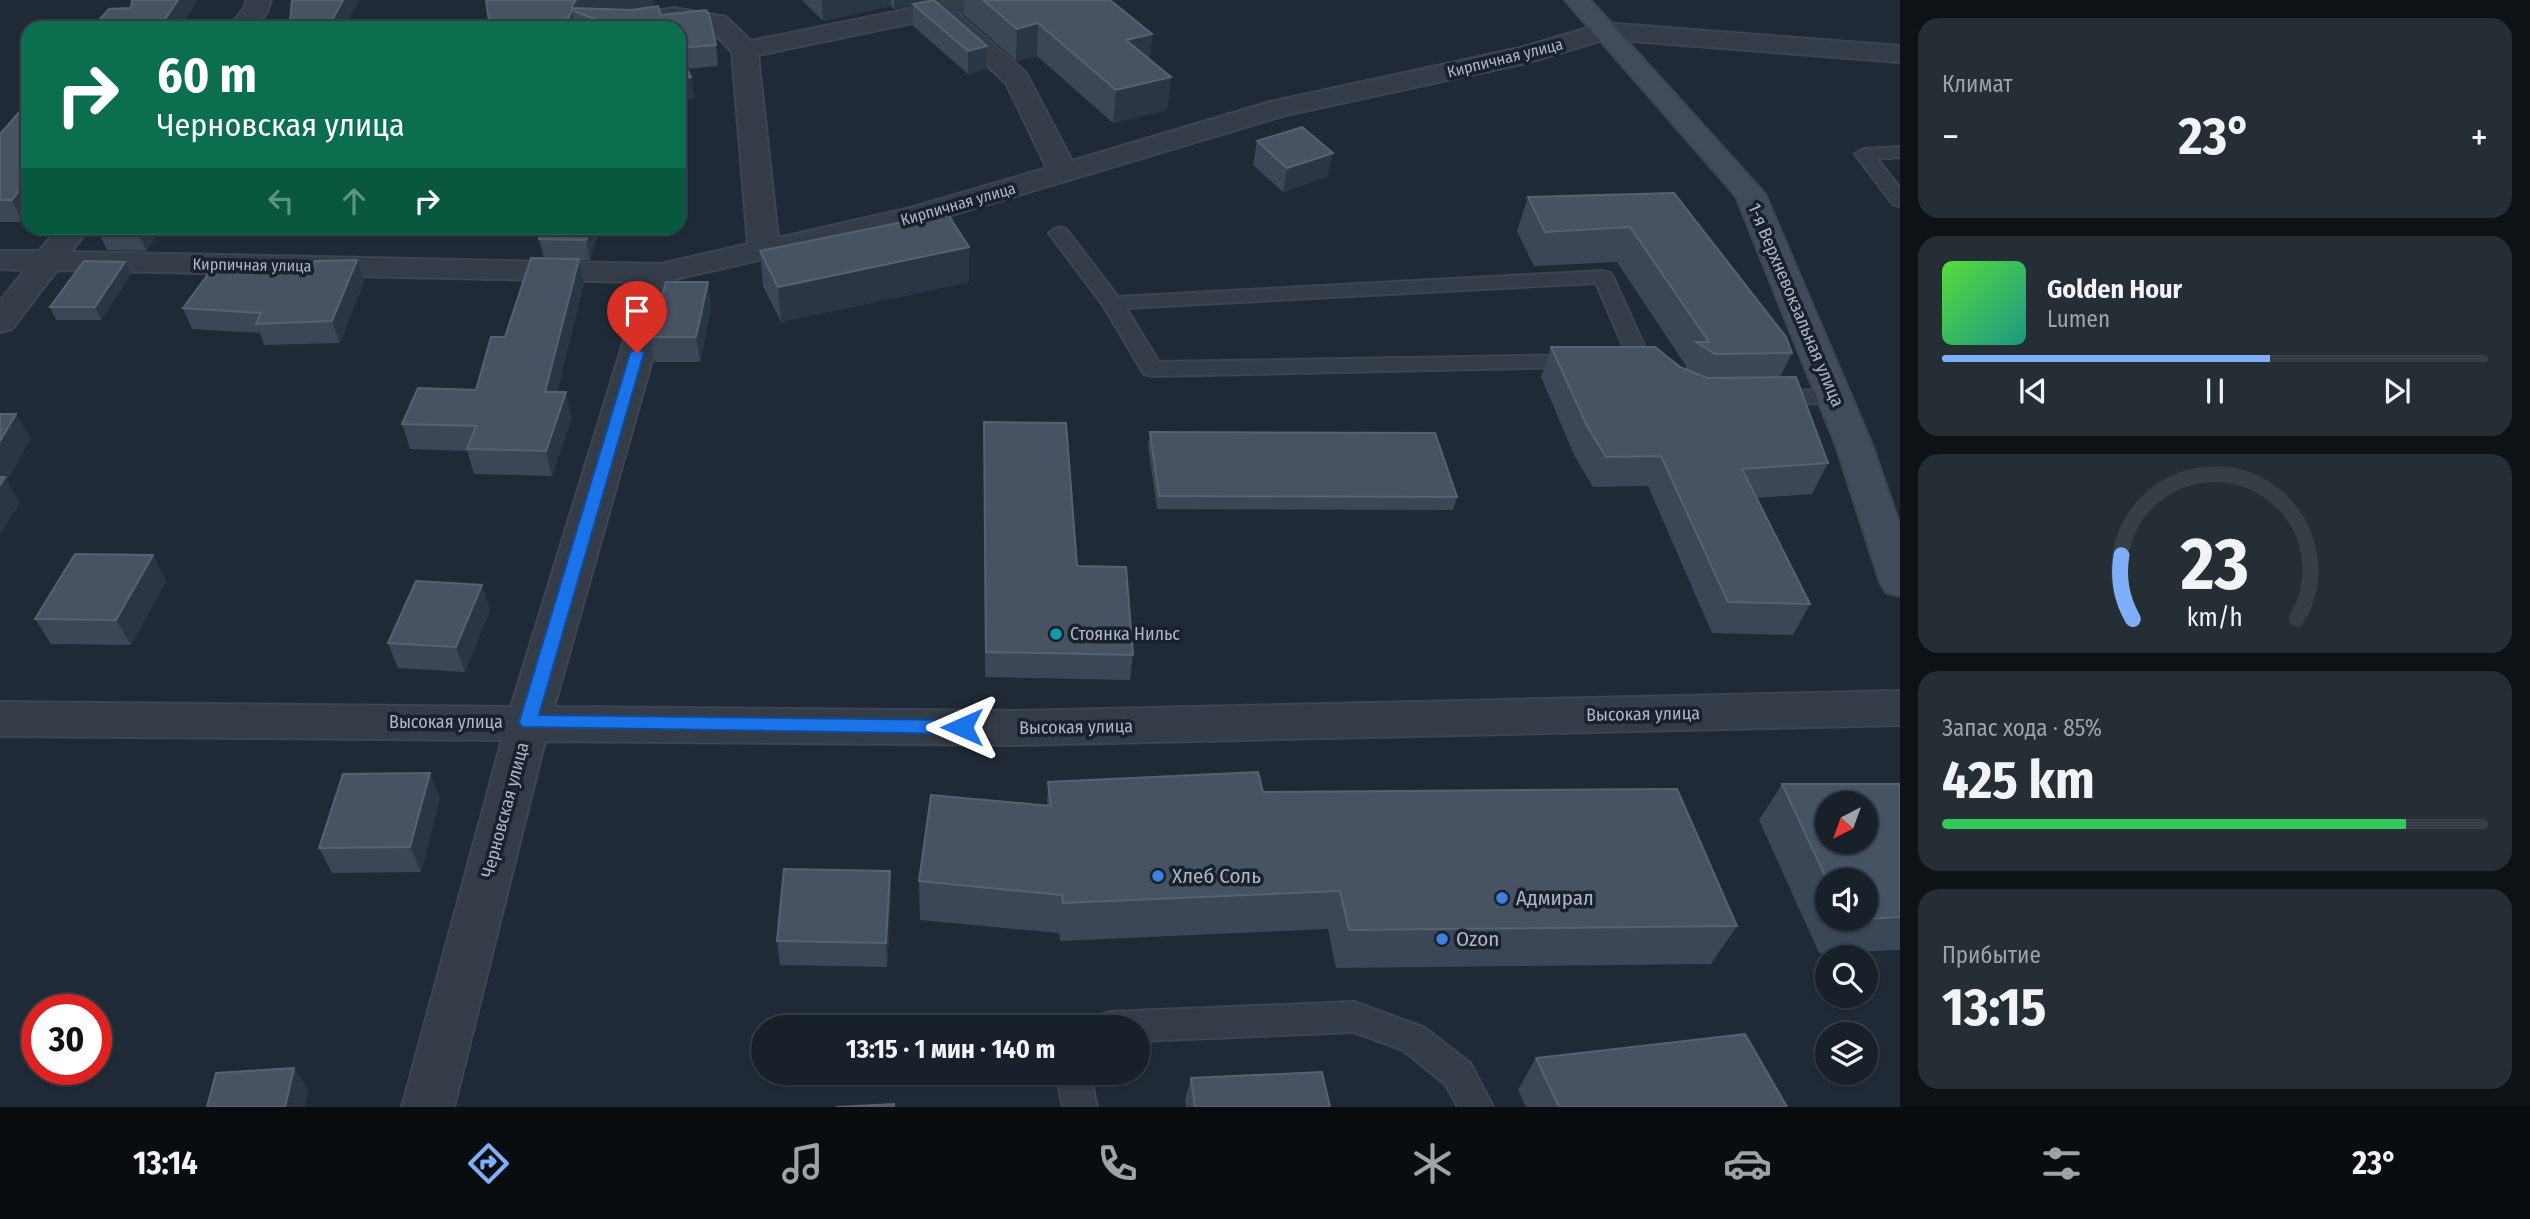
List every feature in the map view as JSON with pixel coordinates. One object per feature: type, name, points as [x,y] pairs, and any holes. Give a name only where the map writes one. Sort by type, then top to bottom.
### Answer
[{"type":"street","points":[[247,21],[255,12],[259,0]]},
{"type":"street","points":[[745,50],[989,0]]},
{"type":"street","name":"1-я Верхневокзальная улица","points":[[1577,0],[1750,194],[1854,444],[1900,582]]},
{"type":"street","points":[[939,10],[1017,79],[1064,173]]},
{"type":"street","points":[[638,20],[674,15],[717,22],[745,50],[764,251]]},
{"type":"street","name":"Кирпичная улица","points":[[0,260],[661,273],[917,216],[1280,108],[1527,55],[1605,31],[1900,54]]},
{"type":"street","points":[[0,322],[68,235]]},
{"type":"street","name":"Черновская улица","points":[[428,1107],[528,722],[661,273]]},
{"type":"street","name":"Высокая улица","points":[[0,719],[1016,728],[1900,708]]},
{"type":"lane","points":[[1900,152],[1864,154],[1900,200]]},
{"type":"lane","points":[[1059,233],[1112,303],[1152,369],[1639,359]]},
{"type":"lane","points":[[1112,303],[1603,276],[1639,359],[1658,376]]},
{"type":"lane","points":[[1757,398],[1834,397]]},
{"type":"lane","points":[[1150,1025],[1354,1017],[1415,1040],[1458,1074],[1476,1107]]},
{"type":"lane","points":[[1075,1085],[1080,1107]]},
{"type":"building","points":[[132,0],[178,0],[164,21],[98,21],[109,9],[131,8]]},
{"type":"building","points":[[292,0],[343,0],[332,21],[290,21]]},
{"type":"building","points":[[486,0],[576,0],[571,8],[632,10],[658,6],[661,15],[706,10],[716,45],[686,47],[686,21],[599,21],[572,10],[567,21],[489,21]]},
{"type":"building","points":[[934,0],[987,46],[968,51],[913,4]]},
{"type":"building","points":[[983,0],[1110,0],[1152,34],[1126,40],[1171,77],[1116,90],[1038,23],[1017,29]]},
{"type":"building","points":[[21,110],[21,189],[12,200],[0,200],[0,134]]},
{"type":"building","points":[[1302,127],[1333,153],[1287,168],[1257,141]]},
{"type":"building","points":[[1674,193],[1786,337],[1792,353],[1715,354],[1696,342],[1709,342],[1630,227],[1545,232],[1528,197]]},
{"type":"building","points":[[947,213],[969,247],[778,287],[760,251]]},
{"type":"building","points":[[540,235],[588,235],[586,240],[539,239]]},
{"type":"building","points":[[531,258],[579,259],[545,392],[566,392],[546,451],[467,449],[476,426],[402,424],[418,388],[476,390],[491,337],[505,337]]},
{"type":"building","points":[[357,260],[332,321],[256,324],[261,313],[183,308],[212,269],[309,275],[315,261]]},
{"type":"building","points":[[84,261],[125,262],[95,307],[50,307]]},
{"type":"building","points":[[666,282],[708,282],[696,337],[650,337]]},
{"type":"building","points":[[1551,347],[1655,347],[1680,367],[1707,378],[1796,377],[1828,463],[1742,469],[1810,604],[1728,602],[1661,456],[1606,457],[1587,426]]},
{"type":"building","points":[[0,414],[16,414],[0,441]]},
{"type":"building","points":[[984,422],[1066,423],[1077,566],[1126,567],[1133,655],[986,652]]},
{"type":"building","points":[[1150,432],[1435,433],[1457,497],[1159,496]]},
{"type":"building","points":[[75,554],[153,555],[116,620],[35,619]]},
{"type":"building","points":[[416,581],[482,585],[456,647],[388,643]]},
{"type":"building","points":[[1258,772],[1263,792],[1677,789],[1737,926],[1349,930],[1340,891],[1063,903],[1062,895],[919,881],[931,795],[1051,806],[1048,782]]},
{"type":"building","points":[[430,773],[410,847],[319,848],[343,774]]},
{"type":"building","points":[[1782,784],[1900,784],[1900,917],[1878,918],[1878,868],[1821,868]]},
{"type":"building","points":[[784,869],[890,871],[886,943],[777,941]]},
{"type":"building","points":[[1745,1034],[1787,1107],[1559,1107],[1536,1058]]},
{"type":"building","points":[[294,1068],[285,1107],[207,1107],[216,1073]]},
{"type":"building","points":[[1322,1072],[1330,1107],[1195,1107],[1191,1078]]},
{"type":"building","points":[[894,1104],[894,1107],[836,1107]]},
{"type":"place","name":"Стоянка Нильс","points":[[1056,634]]},
{"type":"place","name":"Хлеб Соль","points":[[1158,876]]},
{"type":"place","name":"Адмирал","points":[[1502,898]]},
{"type":"place","name":"Ozon","points":[[1442,939]]},
{"type":"route","points":[[637,353],[528,722],[962,727]]}]
